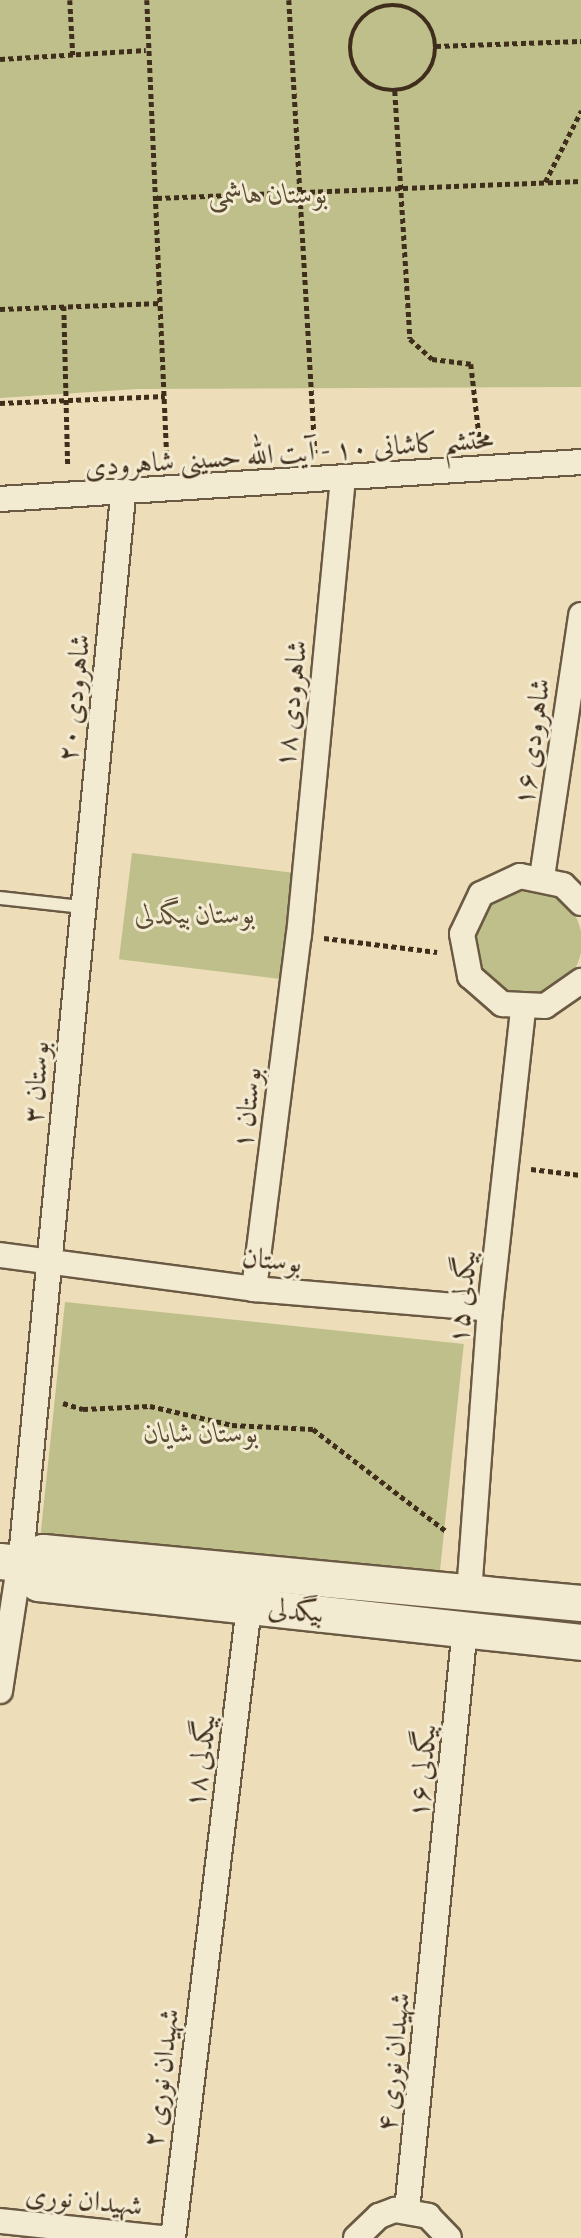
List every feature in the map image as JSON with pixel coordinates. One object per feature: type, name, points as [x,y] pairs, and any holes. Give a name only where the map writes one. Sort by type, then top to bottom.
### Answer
[{"type":"main road","name":"بیگدلی","points":[[10,1562],[43,1552],[581,1603]]},
{"type":"main road","name":"بیگدلی","points":[[10,1562],[38,1583],[581,1642]]},
{"type":"main road","points":[[465,1628],[469,1593]]},
{"type":"street","name":"محتشم کاشانی ۱۰ - آیت الله حسینی شاهرودی","points":[[0,499],[122,496],[581,462]]},
{"type":"street","name":"شاهرودی ۱۸","points":[[299,935],[343,480]]},
{"type":"street","name":"شاهرودی ۲۰","points":[[82,906],[122,496]]},
{"type":"street","name":"شاهرودی ۱۶","points":[[542,877],[581,615]]},
{"type":"street","points":[[581,904],[563,885],[542,877],[510,879],[481,894],[468,912],[462,956],[484,993],[523,1009],[565,997],[581,981]]},
{"type":"street","name":"بوستان ۳","points":[[0,1691],[10,1562],[37,1392],[82,906]]},
{"type":"street","name":"بوستان ۱","points":[[254,1289],[299,935]]},
{"type":"street","name":"بیگدلی ۱۵","points":[[469,1593],[490,1309],[523,1009]]},
{"type":"street","name":"بوستان","points":[[0,1255],[254,1289],[490,1309]]},
{"type":"street","name":"بیگدلی ۱۸","points":[[209,1924],[249,1606]]},
{"type":"street","name":"بیگدلی ۱۶","points":[[438,1920],[465,1628]]},
{"type":"street","name":"شهیدان نوری ۴","points":[[407,2211],[438,1920]]},
{"type":"street","name":"شهیدان نوری ۲","points":[[173,2238],[209,1924]]},
{"type":"street","points":[[356,2238],[379,2216],[407,2211],[428,2216],[449,2238]]},
{"type":"street","name":"شهیدان نوری","points":[[0,2221],[163,2238]]},
{"type":"lane","points":[[0,898],[82,906]]},
{"type":"path","points":[[70,0],[73,55]]},
{"type":"path","points":[[147,0],[146,50],[157,198],[169,493]]},
{"type":"path","points":[[289,0],[315,459]]},
{"type":"path","points":[[390,2],[427,21],[436,46],[420,82],[395,91],[369,84],[349,50],[365,14],[390,2]]},
{"type":"path","points":[[436,46],[581,41]]},
{"type":"path","points":[[0,59],[146,50]]},
{"type":"path","points":[[395,91],[403,188],[410,340],[432,359],[471,364],[483,470]]},
{"type":"path","points":[[544,183],[581,111]]},
{"type":"path","points":[[157,198],[581,181]]},
{"type":"path","points":[[0,309],[161,303]]},
{"type":"path","points":[[64,306],[69,497]]},
{"type":"path","points":[[0,404],[165,396]]},
{"type":"path","points":[[299,935],[462,956]]},
{"type":"path","points":[[506,1166],[581,1175]]},
{"type":"path","points":[[37,1392],[83,1409],[150,1406],[232,1425],[313,1429],[472,1552]]},
{"type":"green space","name":"بوستان هاشمی","points":[[0,0],[581,0],[581,387],[137,389],[0,398]]},
{"type":"green space","name":"بوستان بیگدلی","points":[[132,853],[297,873],[284,979],[119,959]]},
{"type":"green space","points":[[528,888],[549,892],[566,904],[578,921],[582,942],[578,963],[566,980],[549,992],[528,996],[507,992],[490,980],[478,963],[474,942],[478,921],[490,904],[507,892]]},
{"type":"green space","name":"بوستان شایان","points":[[65,1302],[464,1344],[439,1577],[41,1535]]}]
